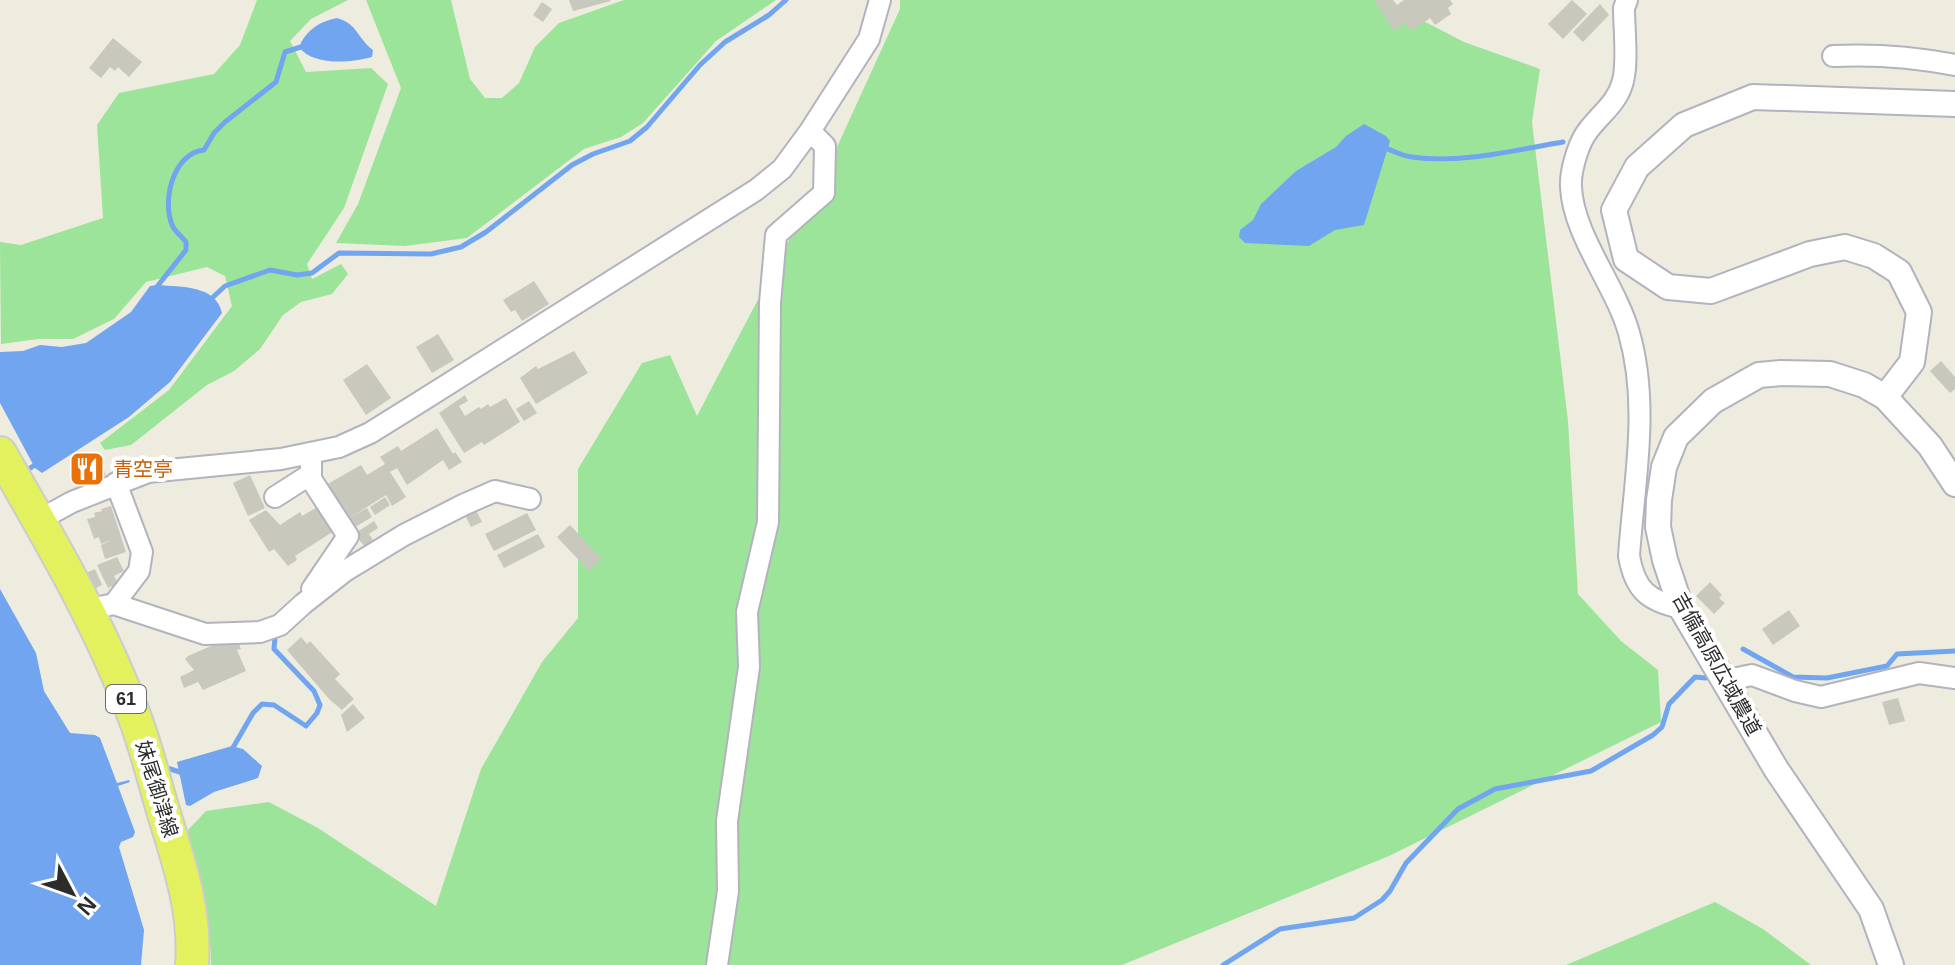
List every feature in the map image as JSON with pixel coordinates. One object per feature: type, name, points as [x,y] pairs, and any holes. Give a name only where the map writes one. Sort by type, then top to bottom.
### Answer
[{"type":"main road","name":"妹尾御津線","points":[[0,453],[39,520],[100,607],[187,886],[194,944],[192,965]]},
{"type":"street","points":[[275,497],[311,464],[370,433],[756,190],[782,169],[869,39],[880,0]]},
{"type":"street","points":[[1622,3],[1623,80],[1615,100],[1584,136],[1570,184],[1581,227],[1629,331],[1640,377],[1641,419],[1629,556],[1631,572],[1641,591],[1661,604],[1681,608]]},
{"type":"street","points":[[1833,56],[1874,54],[1955,65]]},
{"type":"street","points":[[1885,397],[1912,362],[1919,312],[1899,272],[1874,256],[1845,247],[1810,254],[1711,291],[1668,287],[1626,259],[1614,210],[1637,167],[1684,125],[1753,97],[1955,104]]},
{"type":"street","points":[[717,965],[728,891],[727,821],[749,667],[747,612],[768,522],[770,303],[776,235],[824,193],[825,146],[810,131]]},
{"type":"street","name":"吉備高原広域農道","points":[[1891,965],[1871,909],[1776,769],[1681,608],[1658,527],[1664,467],[1676,437],[1713,401],[1759,375],[1803,372],[1830,374],[1864,385],[1885,397],[1930,446],[1955,484]]},
{"type":"street","points":[[39,520],[116,483],[148,472],[311,464]]},
{"type":"street","points":[[303,604],[348,536],[311,479],[311,464]]},
{"type":"street","points":[[100,607],[139,571],[142,552],[116,483]]},
{"type":"street","points":[[100,607],[205,634],[260,632],[280,625],[345,571],[404,535],[463,505],[495,491],[530,499]]},
{"type":"street","points":[[1723,681],[1752,675],[1821,697],[1919,673],[1955,678]]},
{"type":"green space","points":[[257,0],[348,0],[311,19],[290,41],[306,72],[371,68],[388,84],[344,208],[307,264],[312,279],[341,264],[348,274],[332,294],[301,302],[283,315],[260,349],[234,371],[207,385],[131,445],[105,450],[100,443],[169,390],[232,306],[225,276],[207,267],[146,282],[114,319],[73,339],[38,339],[1,344],[0,242],[21,245],[103,218],[97,125],[119,93],[214,74],[240,45]]},
{"type":"green space","points":[[366,0],[451,0],[470,79],[485,98],[502,98],[519,83],[535,47],[559,23],[624,0],[776,0],[716,41],[643,123],[621,137],[584,149],[467,238],[405,246],[336,243],[358,204],[401,88]]},
{"type":"green space","points":[[900,0],[1383,0],[1464,42],[1540,69],[1532,122],[1568,421],[1578,594],[1621,641],[1658,670],[1661,722],[1389,856],[1122,965],[211,965],[188,830],[206,811],[269,802],[318,828],[436,906],[481,769],[542,662],[578,618],[578,469],[642,363],[670,355],[697,416],[832,158],[900,9]]},
{"type":"green space","points":[[1715,902],[1763,929],[1811,965],[1566,965]]},
{"type":"water","points":[[337,18],[353,28],[373,50],[372,57],[353,61],[322,60],[299,47],[314,27]]},
{"type":"water","points":[[1364,124],[1390,141],[1364,225],[1335,230],[1309,246],[1245,243],[1239,237],[1240,230],[1253,220],[1261,204],[1296,171],[1336,147]]},
{"type":"water","points":[[150,286],[205,292],[213,297],[222,313],[170,382],[129,417],[42,473],[35,468],[0,403],[0,352],[23,351],[40,345],[62,347],[86,343],[131,312]]},
{"type":"water","points":[[0,589],[36,653],[44,691],[70,733],[100,738],[117,783],[130,782],[118,786],[135,832],[119,847],[144,930],[141,965],[0,965]]},
{"type":"water","points":[[232,746],[243,749],[262,766],[258,778],[186,805],[177,762]]},
{"type":"building","points":[[569,0],[610,0],[611,1],[573,11]]},
{"type":"building","points":[[1374,0],[1393,0],[1397,5],[1404,0],[1450,0],[1453,4],[1448,8],[1451,14],[1435,25],[1430,18],[1411,31],[1406,23],[1394,31]]},
{"type":"building","points":[[1572,0],[1587,14],[1563,39],[1548,24]]},
{"type":"building","points":[[542,2],[552,9],[543,22],[533,15]]},
{"type":"building","points":[[1600,4],[1609,15],[1583,42],[1573,32]]},
{"type":"building","points":[[113,38],[142,62],[129,77],[118,67],[115,71],[110,67],[101,78],[89,68]]},
{"type":"building","points":[[534,281],[549,304],[522,321],[503,300]]},
{"type":"building","points":[[438,334],[454,360],[432,373],[416,347]]},
{"type":"building","points":[[574,351],[588,373],[536,404],[520,378],[536,366],[538,369]]},
{"type":"building","points":[[1941,361],[1955,377],[1955,389],[1950,393],[1930,371]]},
{"type":"building","points":[[367,364],[391,398],[366,415],[343,380]]},
{"type":"building","points":[[465,395],[468,401],[459,406],[465,416],[479,407],[481,409],[488,404],[490,407],[506,398],[520,422],[484,445],[482,442],[464,453],[439,413]]},
{"type":"building","points":[[529,401],[537,413],[524,421],[516,409]]},
{"type":"building","points":[[437,428],[453,454],[455,452],[462,462],[449,470],[443,460],[407,485],[397,468],[390,472],[406,497],[392,506],[386,495],[351,517],[367,508],[372,517],[352,529],[324,486],[361,465],[367,475],[385,464],[380,457],[398,446],[401,451]]},
{"type":"building","points":[[101,462],[106,475],[83,485],[80,483],[79,472]]},
{"type":"building","points":[[250,475],[265,508],[248,516],[233,483]]},
{"type":"building","points":[[385,497],[390,505],[375,515],[370,507]]},
{"type":"building","points":[[111,506],[126,552],[105,559],[101,545],[112,540],[101,544],[99,537],[94,539],[87,519]]},
{"type":"building","points":[[319,506],[337,529],[295,556],[297,560],[288,566],[274,549],[269,552],[249,520],[266,510],[280,525],[300,512],[302,516]]},
{"type":"building","points":[[474,506],[482,522],[471,527],[463,511]]},
{"type":"building","points":[[527,513],[536,530],[494,551],[485,534]]},
{"type":"building","points":[[374,521],[378,528],[369,534],[375,543],[366,548],[354,534]]},
{"type":"building","points":[[570,525],[602,559],[589,571],[557,537]]},
{"type":"building","points":[[538,534],[545,547],[504,568],[497,555]]},
{"type":"building","points":[[117,557],[124,571],[114,576],[118,583],[108,588],[97,565]]},
{"type":"building","points":[[95,569],[102,585],[92,590],[86,573]]},
{"type":"building","points":[[1710,582],[1725,603],[1714,614],[1696,596]]},
{"type":"building","points":[[1789,610],[1800,626],[1773,645],[1762,629]]},
{"type":"building","points":[[301,637],[307,644],[310,641],[340,674],[335,679],[354,699],[342,710],[287,650]]},
{"type":"building","points":[[227,639],[237,639],[241,649],[237,650],[246,671],[203,690],[198,682],[184,688],[180,677],[194,670],[185,659]]},
{"type":"building","points":[[1898,698],[1905,721],[1889,725],[1882,702]]},
{"type":"building","points":[[353,704],[365,718],[347,732],[341,715]]},
{"type":"waterway","points":[[211,299],[225,286],[270,270],[297,275],[312,273],[339,253],[431,254],[461,247],[486,232],[572,165],[630,141],[647,127],[700,65],[725,42],[769,15],[786,0]]},
{"type":"waterway","points":[[156,288],[186,250],[186,242],[173,227],[168,205],[177,169],[193,153],[204,150],[225,122],[276,82],[285,52],[304,46]]},
{"type":"waterway","points":[[1382,147],[1408,156],[1450,159],[1563,142]]},
{"type":"waterway","points":[[29,469],[39,462]]},
{"type":"waterway","points":[[231,751],[253,713],[262,704],[274,705],[306,726],[317,713],[320,705],[314,691],[274,649],[275,637]]},
{"type":"waterway","points":[[1743,649],[1793,677],[1827,678],[1887,666],[1897,654],[1955,651]]},
{"type":"waterway","points":[[1223,965],[1280,929],[1354,918],[1382,900],[1406,863],[1458,809],[1495,789],[1591,771],[1653,735],[1662,727],[1669,704],[1695,677],[1706,678]]},
{"type":"waterway","points":[[167,768],[183,773]]},
{"type":"place","name":"青空亭","points":[[87,469]]}]
